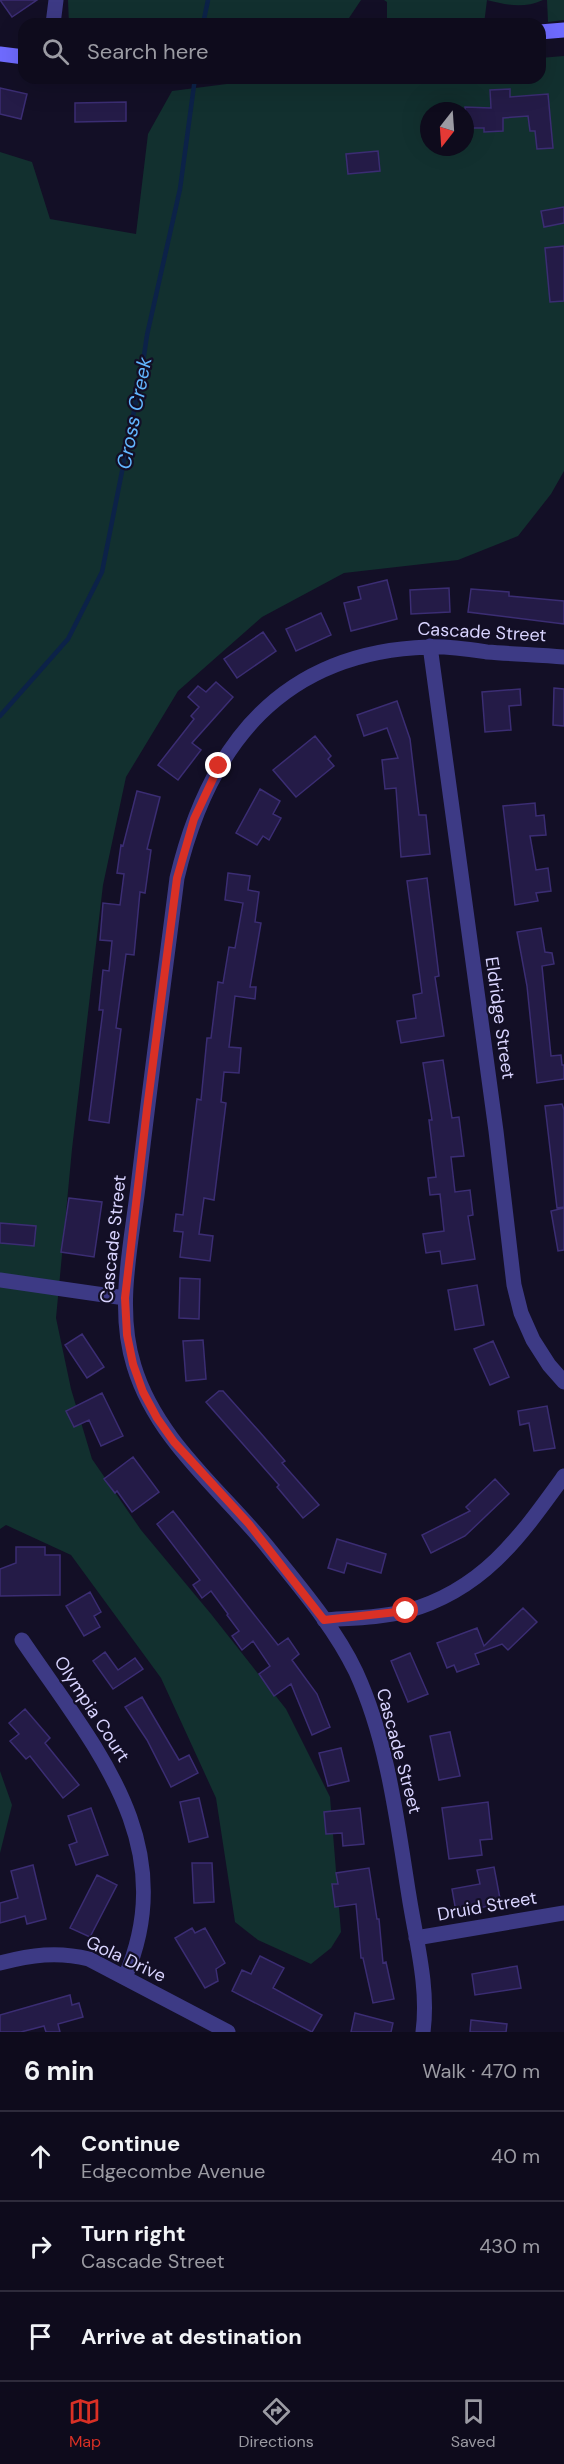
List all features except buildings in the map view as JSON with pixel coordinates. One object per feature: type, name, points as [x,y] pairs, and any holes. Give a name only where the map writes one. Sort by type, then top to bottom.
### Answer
[{"type":"street","points":[[54,18],[56,0]]},
{"type":"street","points":[[546,32],[564,30]]},
{"type":"street","points":[[0,54],[18,56]]},
{"type":"street","name":"Cascade Street","points":[[423,2032],[424,1990],[393,1791],[375,1725],[355,1670],[324,1620],[256,1533],[174,1442],[157,1418],[143,1392],[133,1364],[127,1335],[125,1298],[177,878],[188,838],[219,766],[255,718],[292,686],[317,672],[345,661],[383,651],[430,646],[564,657]]},
{"type":"street","name":"Eldridge Street","points":[[430,646],[496,1131],[514,1284],[521,1313],[533,1340],[549,1365],[564,1382]]},
{"type":"street","points":[[0,1280],[125,1298]]},
{"type":"street","points":[[324,1620],[406,1611],[434,1602],[460,1588],[499,1559],[519,1537],[564,1476]]},
{"type":"street","name":"Olympia Court","points":[[22,1640],[110,1770],[135,1834],[144,1882],[143,1911],[138,1940],[125,1977]]},
{"type":"street","name":"Druid Street","points":[[416,1938],[564,1912]]},
{"type":"street","name":"Gola Drive","points":[[0,1963],[31,1955],[70,1955],[89,1959],[228,2032]]},
{"type":"green space","points":[[68,0],[361,0],[349,18],[69,18]]},
{"type":"green space","points":[[384,0],[487,0],[485,18],[387,18],[387,2]]},
{"type":"green space","points":[[487,0],[543,0],[522,5],[508,5]]},
{"type":"green space","points":[[547,0],[564,0],[564,20],[548,22]]},
{"type":"green space","points":[[564,56],[564,471],[551,494],[518,536],[458,560],[344,573],[262,617],[178,691],[126,777],[103,885],[72,1149],[56,1318],[71,1389],[92,1459],[141,1530],[286,1709],[330,1797],[341,1932],[331,1948],[311,1964],[258,1940],[235,1922],[216,1798],[161,1678],[71,1555],[6,1525],[0,1529],[0,152],[32,162],[50,219],[136,234],[148,134],[172,91],[227,84],[546,84],[546,58]]},
{"type":"green space","points":[[0,1771],[12,1805],[0,1853]]},
{"type":"waterway","name":"Cross Creek","points":[[204,18],[208,0]]},
{"type":"waterway","name":"Cross Creek","points":[[0,716],[68,639],[102,572],[147,335],[180,189],[194,84]]},
{"type":"route","points":[[219,766],[194,819],[177,878],[125,1298],[127,1335],[133,1364],[143,1392],[157,1418],[174,1442],[249,1524],[324,1620],[387,1615],[406,1611]]}]
